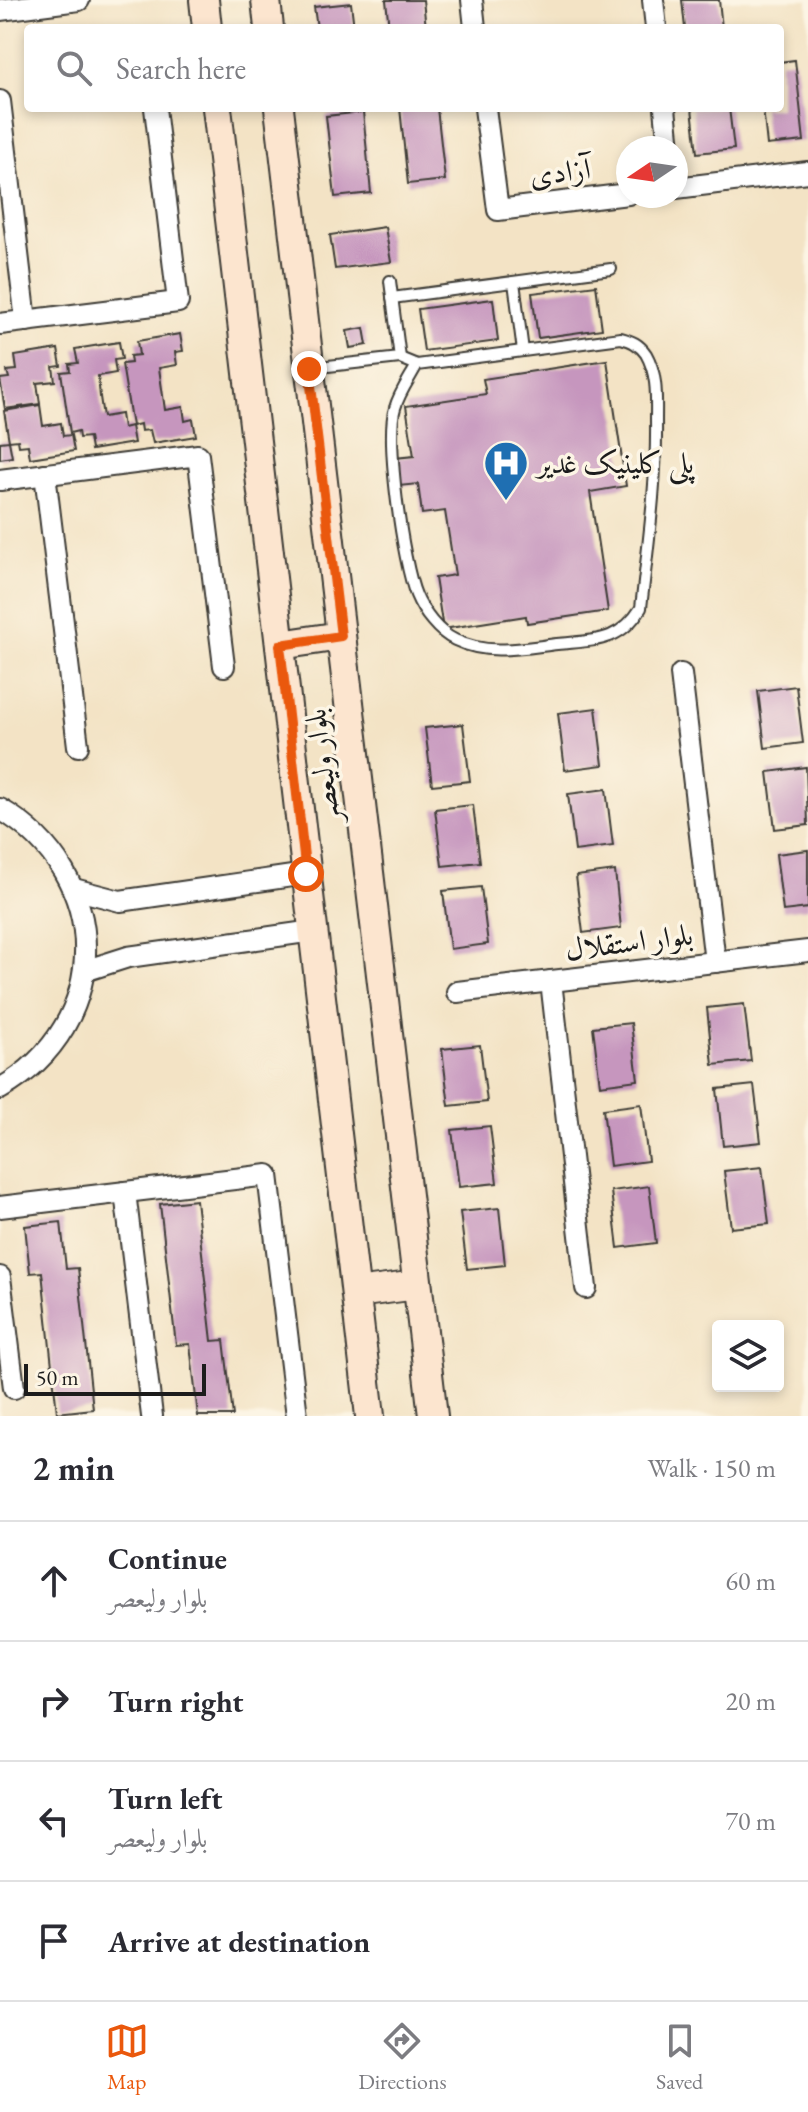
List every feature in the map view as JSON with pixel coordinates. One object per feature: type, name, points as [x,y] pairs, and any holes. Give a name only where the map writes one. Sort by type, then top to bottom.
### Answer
[{"type":"street","points":[[0,10],[79,0]]},
{"type":"street","points":[[204,0],[207,24]]},
{"type":"street","points":[[266,0],[269,24]]},
{"type":"street","points":[[472,0],[475,24]]},
{"type":"street","points":[[653,0],[656,24]]},
{"type":"street","points":[[0,101],[26,321]]},
{"type":"street","points":[[0,324],[178,302],[155,112]]},
{"type":"street","name":"بلوار ولیعصر","points":[[217,112],[370,1416]]},
{"type":"street","name":"بلوار ولیعصر","points":[[279,112],[433,1416]]},
{"type":"street","name":"آزادی","points":[[486,112],[498,210],[616,195]]},
{"type":"street","points":[[665,112],[668,136]]},
{"type":"street","points":[[688,187],[808,172]]},
{"type":"street","points":[[0,480],[198,455],[224,666]]},
{"type":"street","points":[[45,474],[78,746]]},
{"type":"street","points":[[280,645],[341,636]]},
{"type":"street","points":[[681,674],[715,962]]},
{"type":"street","points":[[0,809],[24,823],[53,853],[74,889],[84,929],[84,971],[73,1011],[52,1047],[23,1076],[0,1089]]},
{"type":"street","points":[[74,889],[120,901],[306,874]]},
{"type":"street","points":[[84,971],[128,957],[313,931]]},
{"type":"street","name":"بلوار استقلال","points":[[457,992],[808,951]]},
{"type":"street","points":[[551,981],[586,1288]]},
{"type":"street","points":[[0,1207],[268,1175],[297,1416]]},
{"type":"street","points":[[125,1192],[152,1416]]},
{"type":"street","points":[[0,1277],[14,1388]]},
{"type":"street","points":[[356,1293],[417,1285]]},
{"type":"lane","points":[[392,298],[611,269]]},
{"type":"lane","points":[[390,281],[400,358]]},
{"type":"lane","points":[[514,282],[523,351]]},
{"type":"lane","points":[[309,369],[400,358],[417,365],[621,338],[636,343],[652,366],[656,385],[657,476],[641,608],[631,624],[619,634],[599,640],[495,651],[453,640],[434,623],[416,595],[407,563],[391,442],[395,408],[417,365]]},
{"type":"building","points":[[386,0],[423,0],[426,24],[389,24]]},
{"type":"building","points":[[682,0],[719,0],[722,24],[685,24]]},
{"type":"building","points":[[351,3],[354,24],[316,24],[314,7]]},
{"type":"building","points":[[795,60],[804,141],[767,145],[763,112],[784,112],[784,61]]},
{"type":"building","points":[[363,112],[371,193],[335,197],[326,116]]},
{"type":"building","points":[[400,112],[437,112],[445,180],[408,184]]},
{"type":"building","points":[[692,112],[729,112],[734,149],[697,153]]},
{"type":"building","points":[[385,227],[391,262],[335,269],[330,235]]},
{"type":"building","points":[[596,285],[602,329],[538,338],[532,293]]},
{"type":"building","points":[[493,299],[498,341],[424,351],[418,309]]},
{"type":"building","points":[[364,328],[367,345],[350,348],[347,331]]},
{"type":"building","points":[[180,334],[183,351],[175,352],[177,365],[159,368],[165,410],[183,407],[185,421],[193,419],[196,436],[153,443],[150,430],[141,431],[140,424],[132,426],[122,364],[131,363],[130,356],[139,355],[137,341]]},
{"type":"building","points":[[119,342],[122,359],[114,360],[116,373],[98,376],[100,397],[103,417],[121,414],[123,428],[131,426],[134,443],[91,450],[89,437],[79,438],[78,431],[70,433],[61,372],[70,371],[69,364],[78,363],[75,349]]},
{"type":"building","points":[[58,349],[61,366],[53,367],[55,381],[37,383],[40,404],[5,409],[0,379],[9,378],[7,371],[17,370],[15,356]]},
{"type":"building","name":"پلی کلینیک غدیر","points":[[607,360],[626,486],[590,492],[608,611],[527,623],[526,616],[443,629],[435,578],[455,575],[445,511],[422,514],[418,484],[399,486],[395,458],[414,456],[406,406],[486,394],[483,379]]},
{"type":"building","points":[[40,405],[43,426],[61,423],[63,436],[71,435],[74,451],[30,458],[28,445],[19,446],[18,440],[9,441],[4,411]]},
{"type":"building","points":[[9,441],[12,457],[0,459],[0,442]]},
{"type":"building","points":[[796,686],[803,743],[765,748],[758,691]]},
{"type":"building","points":[[596,708],[603,765],[565,770],[558,713]]},
{"type":"building","points":[[463,724],[470,781],[432,785],[425,728]]},
{"type":"building","points":[[806,767],[808,825],[775,829],[768,772]]},
{"type":"building","points":[[606,789],[613,846],[575,851],[568,794]]},
{"type":"building","points":[[473,805],[480,862],[442,866],[435,809]]},
{"type":"building","points":[[808,850],[808,908],[783,911],[776,854]]},
{"type":"building","points":[[615,871],[621,928],[583,933],[576,876]]},
{"type":"building","points":[[481,887],[488,944],[450,949],[443,891]]},
{"type":"building","points":[[744,1004],[751,1061],[713,1065],[707,1008]]},
{"type":"building","points":[[631,1023],[638,1080],[600,1085],[593,1027]]},
{"type":"building","points":[[480,1045],[487,1102],[449,1106],[442,1049]]},
{"type":"building","points":[[754,1085],[761,1142],[723,1146],[717,1089]]},
{"type":"building","points":[[641,1104],[648,1161],[610,1166],[603,1109]]},
{"type":"building","points":[[490,1126],[497,1183],[459,1187],[452,1130]]},
{"type":"building","points":[[762,1167],[769,1224],[731,1228],[724,1171]]},
{"type":"building","points":[[649,1186],[656,1243],[618,1248],[611,1191]]},
{"type":"building","points":[[196,1200],[212,1341],[224,1340],[233,1416],[198,1416],[190,1344],[176,1345],[160,1204]]},
{"type":"building","points":[[499,1208],[505,1265],[467,1269],[460,1212]]},
{"type":"building","points":[[61,1222],[66,1269],[78,1268],[93,1409],[57,1413],[42,1272],[30,1273],[25,1226]]},
{"type":"place","name":"پلی کلینیک غدیر","points":[[506,502]]},
{"type":"route","points":[[306,874],[280,645],[341,636],[309,369]]}]
